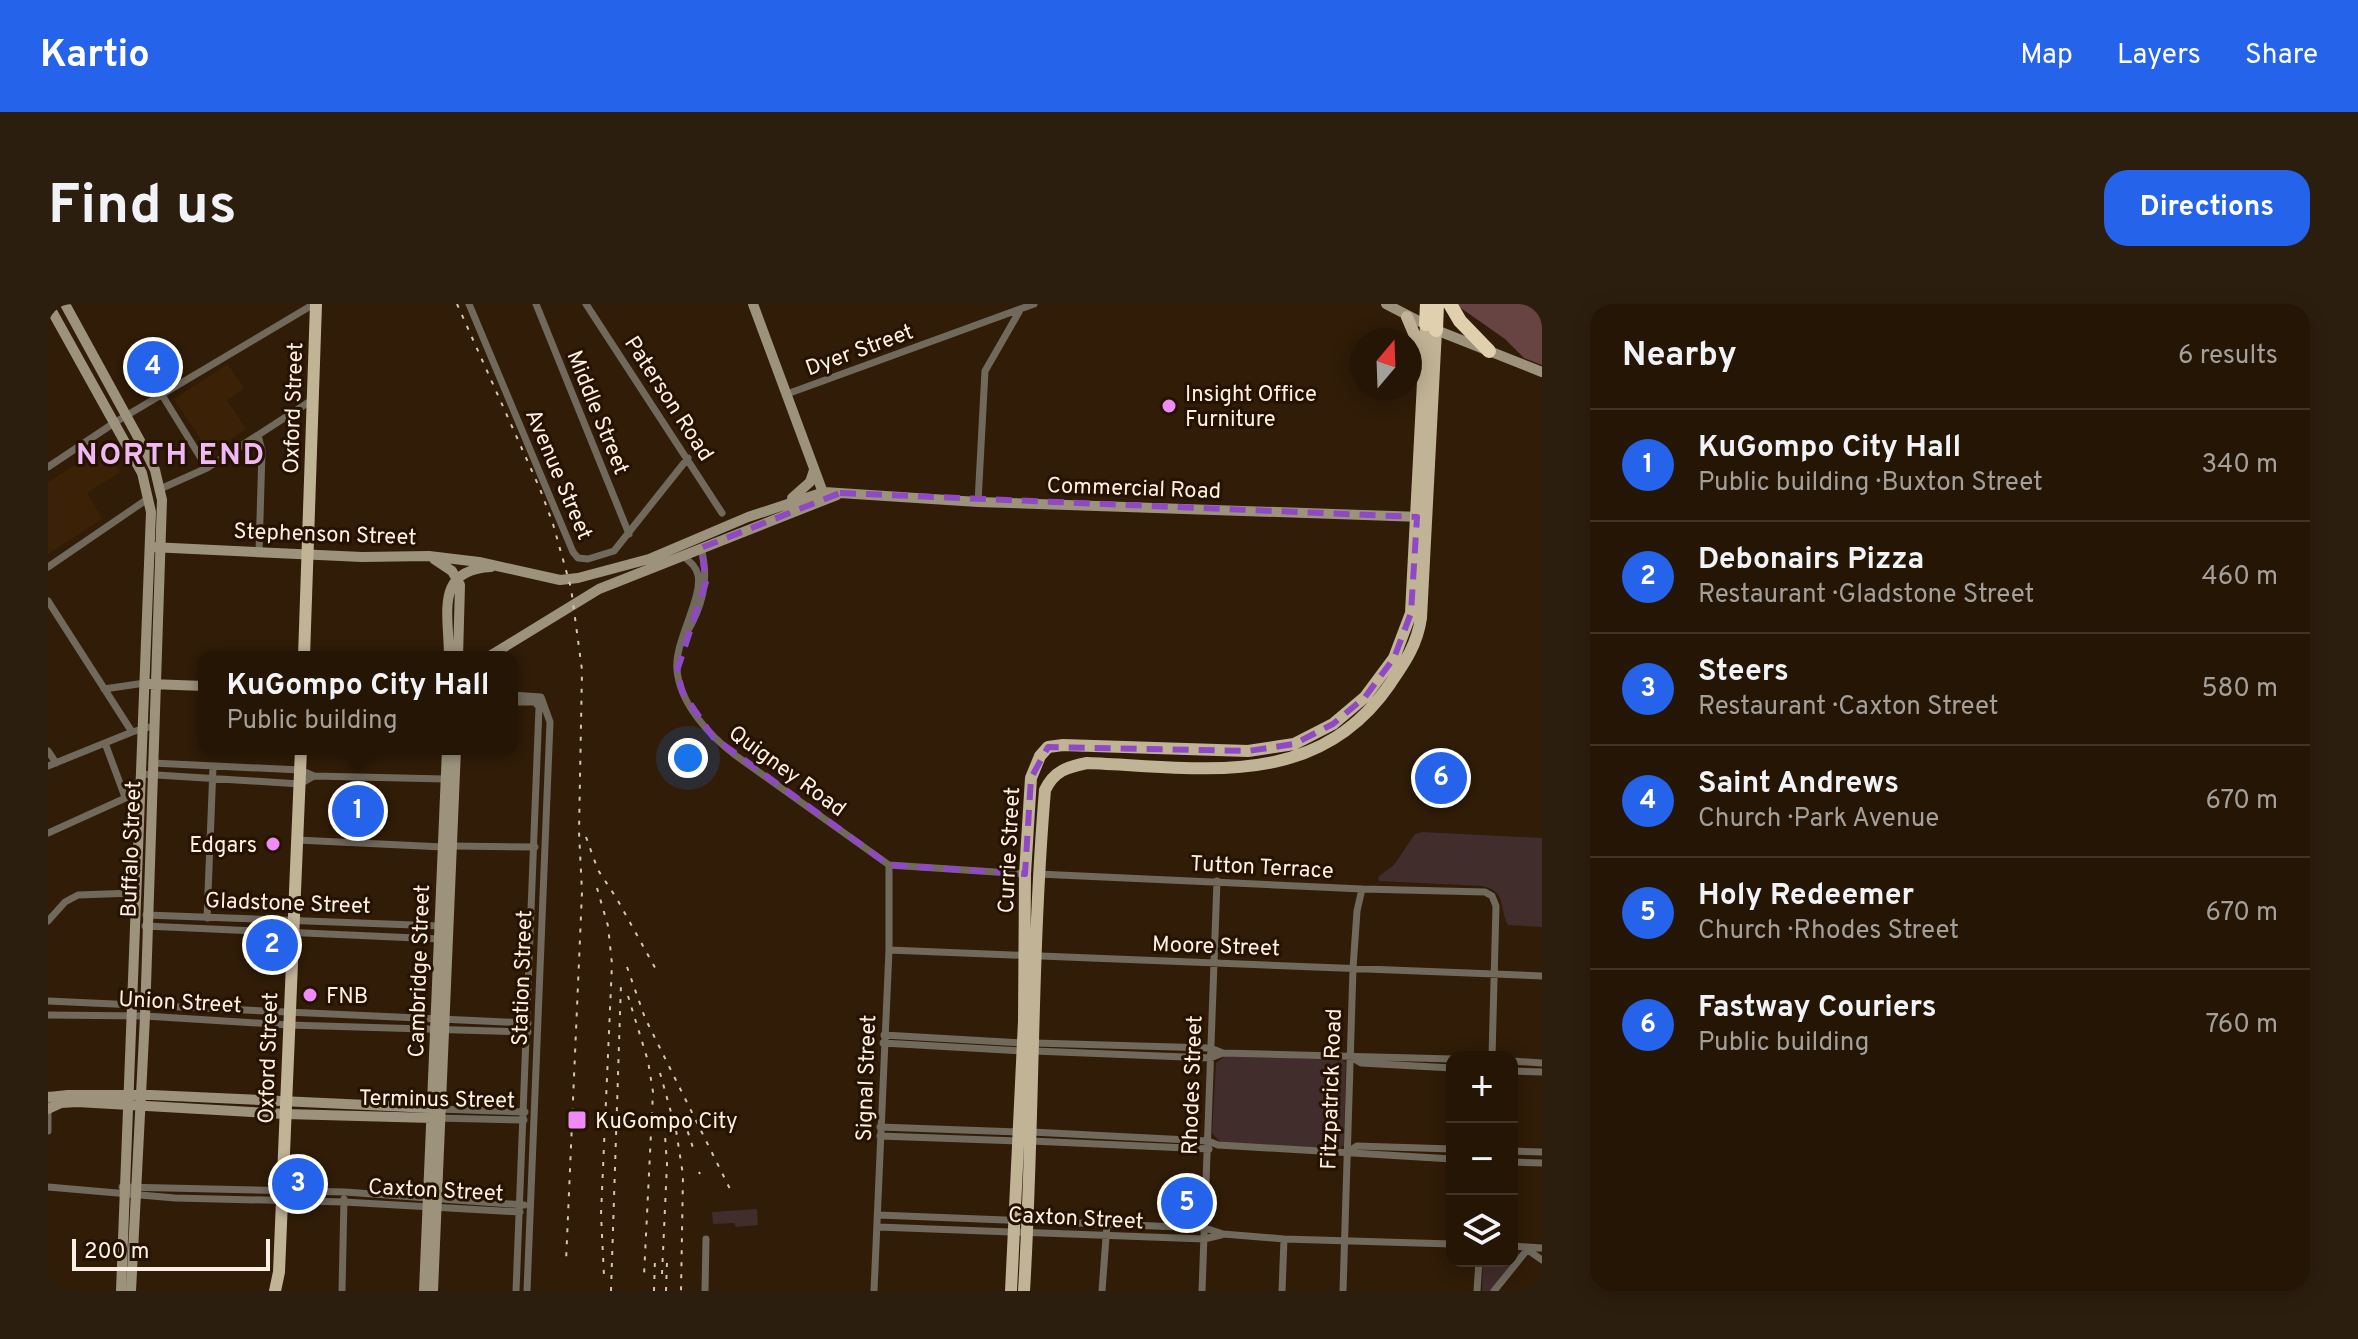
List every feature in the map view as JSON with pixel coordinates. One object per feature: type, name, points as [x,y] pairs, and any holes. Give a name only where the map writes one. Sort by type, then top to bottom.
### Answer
[{"type":"highway","points":[[1427,304],[1431,327]]},
{"type":"highway","points":[[1431,327],[1437,304]]},
{"type":"highway","points":[[1450,304],[1460,321],[1489,351]]},
{"type":"main road","name":"Oxford Street","points":[[304,651],[315,304]]},
{"type":"main road","points":[[1407,317],[1424,357]]},
{"type":"main road","points":[[1423,517],[1424,357],[1431,327]]},
{"type":"main road","points":[[1423,517],[1431,327]]},
{"type":"main road","name":"Currie Street","points":[[1024,1291],[1021,1226],[1031,954],[1031,778],[1040,756],[1048,747],[1063,745],[1248,751],[1294,744],[1333,724],[1365,697],[1394,658],[1411,613],[1423,517]]},
{"type":"main road","name":"Currie Street","points":[[1031,874],[1045,790],[1050,778],[1066,767],[1087,763],[1224,768],[1273,763],[1319,749],[1358,723],[1381,698],[1413,651],[1417,640],[1423,517]]},
{"type":"main road","name":"Oxford Street","points":[[278,1291],[301,755]]},
{"type":"main road","name":"Currie Street","points":[[1011,1291],[1021,1226]]},
{"type":"street","name":"Buffalo Street","points":[[48,304],[142,473],[156,547]]},
{"type":"street","name":"Buffalo Street","points":[[65,304],[155,470],[160,489],[150,684],[143,729],[147,775],[135,893],[134,1100]]},
{"type":"street","points":[[48,467],[114,423],[315,304]]},
{"type":"street","name":"Avenue Street","points":[[469,304],[576,556],[588,559],[614,551],[688,458]]},
{"type":"street","name":"Middle Street","points":[[536,304],[629,534]]},
{"type":"street","name":"Paterson Road","points":[[586,304],[722,513]]},
{"type":"street","points":[[753,304],[825,496]]},
{"type":"street","name":"Dyer Street","points":[[787,394],[1034,304]]},
{"type":"street","points":[[1386,304],[1407,317],[1542,372]]},
{"type":"street","points":[[978,502],[985,371],[1020,310]]},
{"type":"street","points":[[162,395],[207,468]]},
{"type":"street","points":[[160,489],[207,468],[312,400]]},
{"type":"street","points":[[258,435],[262,451],[259,552]]},
{"type":"street","points":[[780,505],[806,486],[814,470]]},
{"type":"street","name":"Commercial Road","points":[[497,567],[560,580],[578,578],[649,559],[780,505],[840,493],[978,502],[1423,517]]},
{"type":"street","name":"Commercial Road","points":[[498,651],[599,589],[825,496]]},
{"type":"street","points":[[48,567],[149,498]]},
{"type":"street","name":"Stephenson Street","points":[[156,547],[362,557],[429,556],[497,567]]},
{"type":"street","name":"Quigney Road","points":[[682,641],[697,616],[706,582],[701,548]]},
{"type":"street","points":[[429,556],[457,577],[461,592],[458,651]]},
{"type":"street","name":"Quigney Road","points":[[683,556],[698,575],[677,671],[683,693],[713,737],[889,865]]},
{"type":"street","points":[[449,651],[449,595],[453,582],[469,570],[497,567]]},
{"type":"street","points":[[48,601],[104,689],[143,729],[52,765],[48,751]]},
{"type":"street","points":[[104,689],[150,684],[198,686]]},
{"type":"street","name":"Station Street","points":[[518,695],[541,697],[550,719],[527,1291]]},
{"type":"street","name":"Station Street","points":[[516,1291],[539,707],[535,702],[518,702]]},
{"type":"street","points":[[105,743],[125,797]]},
{"type":"street","name":"Cambridge Street","points":[[424,1291],[432,1203],[448,846],[447,755]]},
{"type":"street","name":"Cambridge Street","points":[[440,1024],[439,939],[456,755]]},
{"type":"street","points":[[147,762],[300,770],[314,776],[445,779]]},
{"type":"street","points":[[207,928],[213,767]]},
{"type":"street","points":[[147,775],[300,784],[314,776]]},
{"type":"street","name":"Buffalo Street","points":[[121,1291],[134,1100],[146,1011],[146,790]]},
{"type":"street","points":[[50,830],[146,790]]},
{"type":"street","points":[[297,840],[543,848]]},
{"type":"street","name":"Tutton Terrace","points":[[889,865],[1362,889],[1485,892],[1492,896],[1496,906],[1494,974]]},
{"type":"street","name":"Signal Street","points":[[874,1291],[889,950],[889,865]]},
{"type":"street","name":"Rhodes Street","points":[[1202,1291],[1217,881]]},
{"type":"street","name":"Fitzpatrick Road","points":[[1343,1291],[1353,968],[1357,911],[1362,889]]},
{"type":"street","points":[[48,921],[65,902],[78,895],[135,893]]},
{"type":"street","name":"Gladstone Street","points":[[135,920],[207,917],[439,939]]},
{"type":"street","name":"Gladstone Street","points":[[148,920],[207,928],[440,926]]},
{"type":"street","name":"Moore Street","points":[[889,950],[1542,976]]},
{"type":"street","points":[[1492,1051],[1494,974]]},
{"type":"street","name":"Union Street","points":[[48,1001],[133,1011]]},
{"type":"street","name":"Union Street","points":[[48,1015],[146,1011],[440,1024],[527,1022],[538,1028]]},
{"type":"street","name":"Union Street","points":[[146,1011],[440,1024],[526,1033],[538,1028]]},
{"type":"street","points":[[884,1039],[1210,1058],[1223,1053]]},
{"type":"street","points":[[1028,1047],[1210,1048],[1223,1053],[1446,1059]]},
{"type":"street","points":[[1351,1057],[1361,1063],[1446,1068]]},
{"type":"street","points":[[1518,1061],[1542,1063]]},
{"type":"street","points":[[525,1068],[536,1068]]},
{"type":"street","points":[[1518,1071],[1542,1072]]},
{"type":"street","name":"Terminus Street","points":[[49,1101],[134,1100],[436,1113],[524,1111],[534,1117]]},
{"type":"street","points":[[48,1131],[49,1101]]},
{"type":"street","name":"Terminus Street","points":[[436,1113],[523,1121],[534,1117]]},
{"type":"street","points":[[880,1127],[1446,1159]]},
{"type":"street","points":[[880,1136],[1025,1136]]},
{"type":"street","points":[[1348,1152],[1357,1146],[1446,1149]]},
{"type":"street","points":[[1518,1151],[1542,1152]]},
{"type":"street","points":[[1518,1162],[1542,1163]]},
{"type":"street","name":"Caxton Street","points":[[48,1187],[282,1196],[344,1202],[520,1203],[530,1208]]},
{"type":"street","name":"Buffalo Street","points":[[127,1190],[131,1291]]},
{"type":"street","points":[[342,1291],[345,1192]]},
{"type":"street","name":"Caxton Street","points":[[282,1196],[345,1192],[519,1212],[530,1208]]},
{"type":"street","name":"Cambridge Street","points":[[432,1203],[433,1291]]},
{"type":"street","name":"Caxton Street","points":[[878,1215],[1021,1226],[1106,1237],[1204,1239],[1223,1234]]},
{"type":"street","points":[[1102,1291],[1107,1224]]},
{"type":"street","name":"Caxton Street","points":[[878,1227],[1107,1224],[1205,1228],[1223,1234],[1284,1239],[1446,1244]]},
{"type":"street","points":[[705,1291],[706,1239]]},
{"type":"street","points":[[1282,1291],[1284,1239]]},
{"type":"street","points":[[1518,1247],[1542,1248]]},
{"type":"street","points":[[1525,1248],[1542,1260]]},
{"type":"street","points":[[1494,1291],[1525,1248]]},
{"type":"street","points":[[1477,1291],[1479,1267]]},
{"type":"highlighted area","points":[[840,493],[1417,517],[1411,613],[1394,658],[1365,697],[1333,724],[1294,744],[1248,751],[1048,747],[1031,778],[1025,874],[889,865],[713,737],[683,693],[677,671],[706,582],[701,548]]},
{"type":"shaded area","points":[[1455,304],[1542,304],[1542,365],[1524,358],[1505,339]]},
{"type":"shaded area","points":[[228,364],[244,388],[227,400],[246,429],[210,453],[174,399]]},
{"type":"shaded area","points":[[100,449],[107,450],[120,472],[87,493],[102,519],[48,554],[48,482]]},
{"type":"shaded area","points":[[1415,834],[1542,838],[1542,927],[1508,925],[1499,896],[1482,886],[1379,881],[1378,877],[1394,865]]},
{"type":"shaded area","points":[[1225,1056],[1346,1062],[1344,1145],[1340,1148],[1222,1144],[1212,1133],[1216,1063]]},
{"type":"shaded area","points":[[757,1209],[758,1225],[736,1227],[734,1223],[713,1224],[712,1212]]},
{"type":"shaded area","points":[[1483,1267],[1509,1267],[1491,1291],[1482,1291]]},
{"type":"railway","points":[[457,304],[553,524],[571,588],[582,670],[579,832],[582,892],[566,1262]]},
{"type":"railway","points":[[586,837],[598,870],[658,973]]},
{"type":"railway","points":[[597,888],[608,926],[612,964],[601,1214],[604,1276]]},
{"type":"railway","points":[[627,967],[645,1018],[731,1191]]},
{"type":"railway","points":[[611,1291],[621,983]]},
{"type":"railway","points":[[628,996],[648,1061],[653,1092],[644,1276]]},
{"type":"railway","points":[[660,1073],[676,1130],[683,1175],[681,1291]]},
{"type":"railway","points":[[684,1120],[695,1154]]},
{"type":"railway","points":[[662,1274],[667,1164],[664,1122]]},
{"type":"railway","points":[[654,1291],[655,1259]]},
{"type":"railway","points":[[666,1291],[667,1262]]},
{"type":"place","name":"Saint Andrews","points":[[153,367]]},
{"type":"place","name":"Insight Office Furniture","points":[[1169,406]]},
{"type":"place","name":"Fastway Couriers","points":[[1441,778]]},
{"type":"place","name":"KuGompo City Hall","points":[[358,811]]},
{"type":"place","name":"Edgars","points":[[273,844]]},
{"type":"place","name":"Debonairs Pizza","points":[[272,945]]},
{"type":"place","name":"FNB","points":[[310,995]]},
{"type":"place","name":"KuGompo City","points":[[577,1120]]},
{"type":"place","name":"Steers","points":[[298,1184]]},
{"type":"place","name":"Holy Redeemer","points":[[1187,1203]]},
{"type":"district","name":"NORTH END","points":[[171,454]]}]
